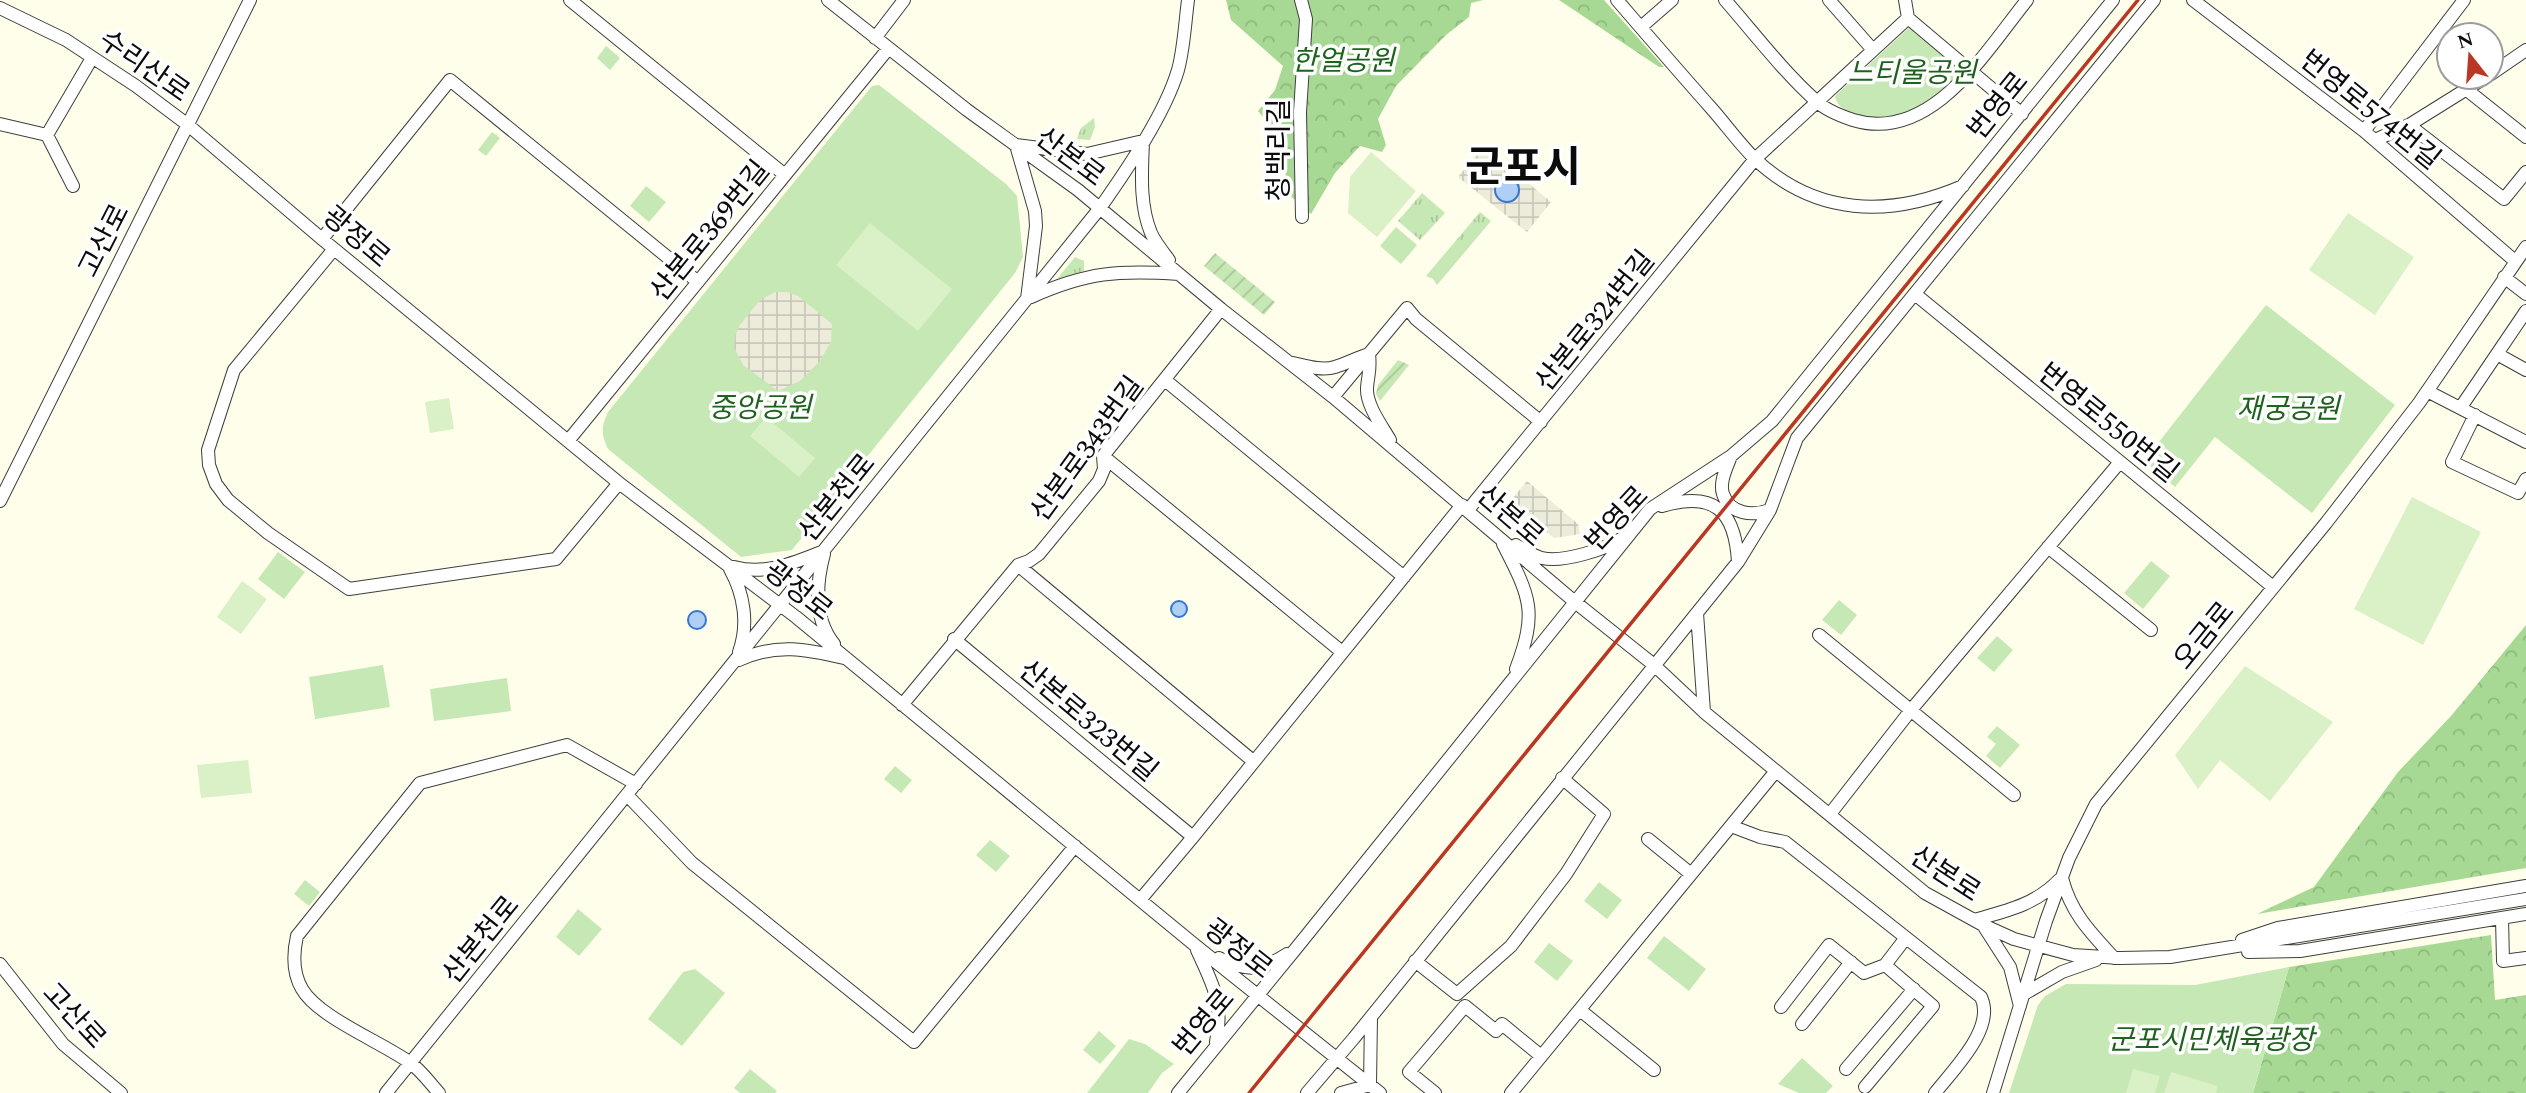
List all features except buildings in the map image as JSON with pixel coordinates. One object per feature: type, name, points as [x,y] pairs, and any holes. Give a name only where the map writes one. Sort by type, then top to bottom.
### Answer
[{"type":"street","name":"고산로","points":[[0,501],[250,0]]},
{"type":"street","points":[[570,0],[785,175]]},
{"type":"street","name":"산본로","points":[[828,0],[888,49],[1100,208],[1221,309],[1334,397],[1575,602],[1654,665],[1704,712],[1925,893],[1978,922],[2014,939],[2074,955],[2108,958],[2170,957],[2526,899]]},
{"type":"street","points":[[874,38],[904,0]]},
{"type":"street","name":"산본천로","points":[[386,1093],[1100,208],[1143,141],[1178,71],[1188,0]]},
{"type":"street","name":"청백리길","points":[[1301,0],[1306,19],[1300,112],[1302,217]]},
{"type":"street","points":[[1618,0],[1755,159],[1805,193],[1842,205],[1885,208],[1926,201],[1964,185]]},
{"type":"street","points":[[1641,27],[1672,0]]},
{"type":"street","points":[[1724,0],[1817,102],[1846,117],[1873,124],[1909,118],[1926,111],[1943,99],[2027,0]]},
{"type":"street","points":[[1829,0],[1873,50]]},
{"type":"street","points":[[1905,0],[1908,18],[2022,114]]},
{"type":"street","name":"번영로","points":[[1178,1093],[1650,509],[1731,456],[1772,421],[2113,0]]},
{"type":"street","name":"번영로","points":[[1307,1093],[1738,562],[1770,510],[1797,438],[2154,0]]},
{"type":"street","name":"번영로574번길","points":[[2193,0],[2364,131],[2515,261]]},
{"type":"street","points":[[2364,131],[2464,0]]},
{"type":"street","name":"수리산로","points":[[0,8],[66,40],[136,86],[188,125]]},
{"type":"street","name":"산본로324번길","points":[[1465,508],[1541,422],[1755,159],[1908,18]]},
{"type":"street","name":"산본로369번길","points":[[568,441],[888,49]]},
{"type":"street","points":[[2505,65],[2525,53]]},
{"type":"street","points":[[47,135],[92,58]]},
{"type":"street","points":[[322,239],[450,80],[698,282]]},
{"type":"street","points":[[2375,140],[2409,125],[2465,91]]},
{"type":"street","points":[[2468,91],[2526,137]]},
{"type":"street","points":[[0,124],[47,135],[73,186]]},
{"type":"street","name":"광정로","points":[[188,125],[568,441],[846,659],[1375,1089]]},
{"type":"street","points":[[2409,125],[2504,199],[2526,172]]},
{"type":"street","points":[[1027,299],[1035,246],[1035,211],[1016,145],[1087,154],[1143,141],[1142,191],[1145,211],[1152,234],[1179,274]]},
{"type":"street","name":"오금로","points":[[1993,1093],[2038,945],[2062,877],[2096,804],[2326,523],[2427,391],[2526,247]]},
{"type":"street","points":[[334,249],[234,370],[216,422],[208,450],[209,466],[216,484],[228,500],[248,517],[349,589],[556,559],[619,482]]},
{"type":"street","points":[[1027,299],[1062,284],[1096,274],[1137,271],[1179,274]]},
{"type":"street","points":[[2504,276],[2526,294]]},
{"type":"street","name":"번영로550번길","points":[[1914,294],[2273,587]]},
{"type":"street","points":[[1334,397],[1408,308],[1416,318],[1541,422]]},
{"type":"street","name":"산본로343번길","points":[[902,705],[1018,565],[1039,554],[1099,481],[1104,469],[1103,456],[1221,309]]},
{"type":"street","points":[[2461,407],[2526,311]]},
{"type":"street","points":[[1289,362],[1313,368],[1335,367],[1349,359],[1369,354]]},
{"type":"street","points":[[1369,354],[1369,400],[1393,447]]},
{"type":"street","points":[[2497,354],[2526,370]]},
{"type":"street","points":[[1165,380],[1404,577]]},
{"type":"street","points":[[2427,391],[2526,442]]},
{"type":"street","points":[[2475,415],[2452,462],[2518,493],[2526,479]]},
{"type":"street","points":[[1103,456],[1342,652]]},
{"type":"street","points":[[1731,456],[1723,477],[1723,494],[1732,507],[1745,514],[1770,510]]},
{"type":"street","points":[[1830,814],[1911,710],[2120,462]]},
{"type":"street","points":[[1650,509],[1679,501],[1704,501],[1721,509],[1732,525],[1737,541],[1738,562]]},
{"type":"street","points":[[1140,900],[1404,577],[1465,508]]},
{"type":"street","points":[[1500,538],[1542,558],[1559,558],[1616,543],[1632,532]]},
{"type":"street","points":[[1500,538],[1525,588],[1530,615],[1527,640],[1512,680]]},
{"type":"street","points":[[2048,547],[2151,630]]},
{"type":"street","points":[[728,565],[747,571],[775,569],[825,551]]},
{"type":"street","points":[[825,551],[818,578],[819,608],[826,634],[846,659]]},
{"type":"street","points":[[728,565],[737,582],[745,620],[743,640],[735,661]]},
{"type":"street","points":[[1018,565],[1254,761]]},
{"type":"street","points":[[1697,613],[1704,712]]},
{"type":"street","points":[[1819,635],[2014,795]]},
{"type":"street","name":"산본로323번길","points":[[954,639],[1194,837]]},
{"type":"street","points":[[735,661],[758,651],[790,648],[846,659]]},
{"type":"street","points":[[439,1093],[412,1063],[316,1004],[301,988],[294,964],[297,936],[420,783],[568,745],[636,784]]},
{"type":"street","points":[[1511,1093],[1776,771]]},
{"type":"street","points":[[1415,961],[1457,994],[1511,946],[1566,874],[1604,814],[1562,778]]},
{"type":"street","points":[[627,795],[692,863],[914,1042],[1075,846]]},
{"type":"street","points":[[1731,826],[1759,837],[1785,842],[1981,997],[1985,1006],[1985,1018],[1970,1049],[1935,1093]]},
{"type":"street","points":[[1648,839],[1691,874]]},
{"type":"street","points":[[2021,1008],[2010,967],[1978,922],[2038,899],[2062,877],[2079,919],[2108,958],[2062,972],[2024,994]]},
{"type":"street","name":"산본로","points":[[2205,952],[2278,928],[2526,886]]},
{"type":"street","name":"산본로","points":[[2205,952],[2300,951],[2526,914]]},
{"type":"street","points":[[2502,918],[2503,961],[2526,958]]},
{"type":"street","points":[[1781,1007],[1829,945],[1864,973],[1885,965],[1905,939]]},
{"type":"street","points":[[1196,946],[1232,965],[1250,969],[1271,965],[1298,946]]},
{"type":"street","points":[[1196,946],[1218,1001],[1220,1020],[1215,1045]]},
{"type":"street","points":[[1802,1024],[1851,962]]},
{"type":"street","name":"고산로","points":[[0,964],[63,1044],[121,1093]]},
{"type":"street","points":[[1865,1087],[1933,1006],[1885,965]]},
{"type":"street","points":[[1846,1069],[1914,989]]},
{"type":"street","points":[[1435,1093],[1409,1072],[1465,1006],[1496,1031],[1502,1024],[1541,1056]]},
{"type":"street","points":[[1580,1010],[1654,1070]]},
{"type":"street","points":[[1341,1093],[1375,1089],[1371,1017]]},
{"type":"green space","name":"한얼공원","points":[[1226,0],[1483,0],[1471,3],[1469,17],[1446,35],[1396,86],[1378,119],[1386,145],[1382,152],[1360,146],[1335,173],[1311,214],[1285,191],[1282,148],[1273,130],[1258,111],[1275,90],[1283,66],[1231,20]]},
{"type":"green space","points":[[1559,0],[1604,0],[1664,67],[1659,67]]},
{"type":"green space","name":"느티울공원","points":[[1912,25],[1962,68],[1950,86],[1930,102],[1908,113],[1877,117],[1855,115],[1846,111],[1835,96]]},
{"type":"green space","points":[[606,46],[620,58],[610,70],[597,58]]},
{"type":"green space","name":"중앙공원","points":[[879,85],[1006,184],[1017,196],[1023,257],[1015,273],[792,550],[741,557],[608,449],[603,435],[604,422],[608,412],[872,86]]},
{"type":"green space","points":[[1094,118],[1095,127],[1090,140],[1077,139],[1081,128]]},
{"type":"green space","points":[[492,132],[500,138],[486,156],[478,150]]},
{"type":"green space","points":[[1371,152],[1416,191],[1377,237],[1348,213],[1350,177]]},
{"type":"green space","points":[[646,186],[666,202],[649,222],[630,206]]},
{"type":"green space","points":[[1422,193],[1445,213],[1420,240],[1398,221]]},
{"type":"green space","points":[[1480,212],[1491,221],[1437,285],[1433,279],[1426,276]]},
{"type":"green space","points":[[2348,213],[2414,257],[2375,315],[2309,270]]},
{"type":"green space","points":[[870,223],[952,289],[918,331],[836,265]]},
{"type":"green space","points":[[1396,227],[1417,245],[1401,264],[1380,246]]},
{"type":"green space","points":[[1215,253],[1275,302],[1264,315],[1204,266]]},
{"type":"green space","points":[[1075,257],[1084,261],[1084,271],[1057,279]]},
{"type":"green space","name":"재궁공원","points":[[2266,305],[2395,405],[2312,513],[2215,437],[2175,487],[2144,461]]},
{"type":"green space","points":[[1398,360],[1409,365],[1380,401],[1376,394],[1378,385]]},
{"type":"green space","points":[[449,398],[454,429],[430,433],[425,402]]},
{"type":"green space","points":[[766,417],[815,458],[799,477],[750,436]]},
{"type":"green space","points":[[2412,497],[2481,532],[2423,645],[2354,609]]},
{"type":"green space","points":[[278,552],[305,572],[284,599],[258,579]]},
{"type":"green space","points":[[2151,561],[2170,576],[2143,609],[2124,593]]},
{"type":"green space","points":[[242,581],[267,599],[241,634],[217,617]]},
{"type":"green space","points":[[1839,600],[1857,615],[1841,635],[1822,620]]},
{"type":"green space","points":[[2526,625],[2526,868],[2257,914],[2314,887],[2398,772],[2451,716]]},
{"type":"green space","points":[[1997,636],[2013,650],[1994,672],[1977,658]]},
{"type":"green space","points":[[383,665],[390,707],[315,719],[309,677]]},
{"type":"green space","points":[[2245,666],[2333,722],[2270,801],[2220,760],[2198,789],[2175,755]]},
{"type":"green space","points":[[507,678],[511,711],[434,721],[430,689]]},
{"type":"green space","points":[[1997,726],[2020,745],[2000,768],[1986,756],[1996,744],[1987,737]]},
{"type":"green space","points":[[248,760],[252,793],[201,798],[197,765]]},
{"type":"green space","points":[[895,766],[912,780],[901,793],[884,779]]},
{"type":"green space","points":[[990,840],[1010,856],[996,872],[976,855]]},
{"type":"green space","points":[[305,880],[320,892],[309,906],[294,894]]},
{"type":"green space","points":[[1599,882],[1622,900],[1607,919],[1584,901]]},
{"type":"green space","points":[[578,909],[602,929],[579,956],[556,937]]},
{"type":"green space","points":[[2491,935],[2495,1000],[2526,995],[2526,1093],[2253,1093],[2289,967]]},
{"type":"green space","points":[[1664,936],[1706,969],[1689,991],[1647,958]]},
{"type":"green space","points":[[1549,943],[1573,961],[1557,981],[1534,962]]},
{"type":"green space","name":"군포시민체육광장","points":[[2289,967],[2253,1093],[2009,1093],[2038,1005],[2045,996],[2066,984],[2195,985]]},
{"type":"green space","points":[[695,969],[725,993],[682,1046],[648,1019],[683,972]]},
{"type":"green space","points":[[1099,1031],[1116,1046],[1100,1064],[1083,1050]]},
{"type":"green space","points":[[1129,1039],[1145,1044],[1174,1064],[1162,1073],[1148,1093],[1087,1093]]},
{"type":"green space","points":[[1802,1058],[1833,1086],[1826,1093],[1799,1093],[1778,1084]]},
{"type":"green space","points":[[750,1069],[777,1091],[740,1093],[734,1088]]},
{"type":"green space","points":[[2133,1069],[2160,1076],[2155,1093],[2126,1093]]},
{"type":"green space","points":[[2171,1072],[2218,1086],[2216,1093],[2164,1093]]},
{"type":"shaded area","points":[[1484,146],[1511,168],[1514,166],[1522,172],[1530,179],[1527,182],[1551,202],[1527,232],[1458,177]],"holes":[[[1499,181],[1516,184],[1518,191],[1512,201],[1501,201],[1496,196],[1495,188]]]},
{"type":"shaded area","points":[[775,292],[798,296],[832,324],[831,341],[820,361],[800,381],[778,391],[743,365],[734,347],[740,325],[760,300]]},
{"type":"shaded area","points":[[1527,481],[1578,524],[1580,534],[1554,538],[1510,501]]},
{"type":"water","points":[[1507,178],[1515,182],[1519,190],[1515,198],[1507,202],[1499,198],[1495,190],[1499,182]]},
{"type":"water","points":[[1179,601],[1185,603],[1185,615],[1179,617],[1173,615],[1171,609],[1173,603]]},
{"type":"water","points":[[697,611],[703,614],[706,620],[703,626],[697,629],[691,626],[688,620],[691,614]]},
{"type":"railway","points":[[1249,1093],[2138,0]]},
{"type":"district","name":"군포시","points":[[1523,166]]}]
